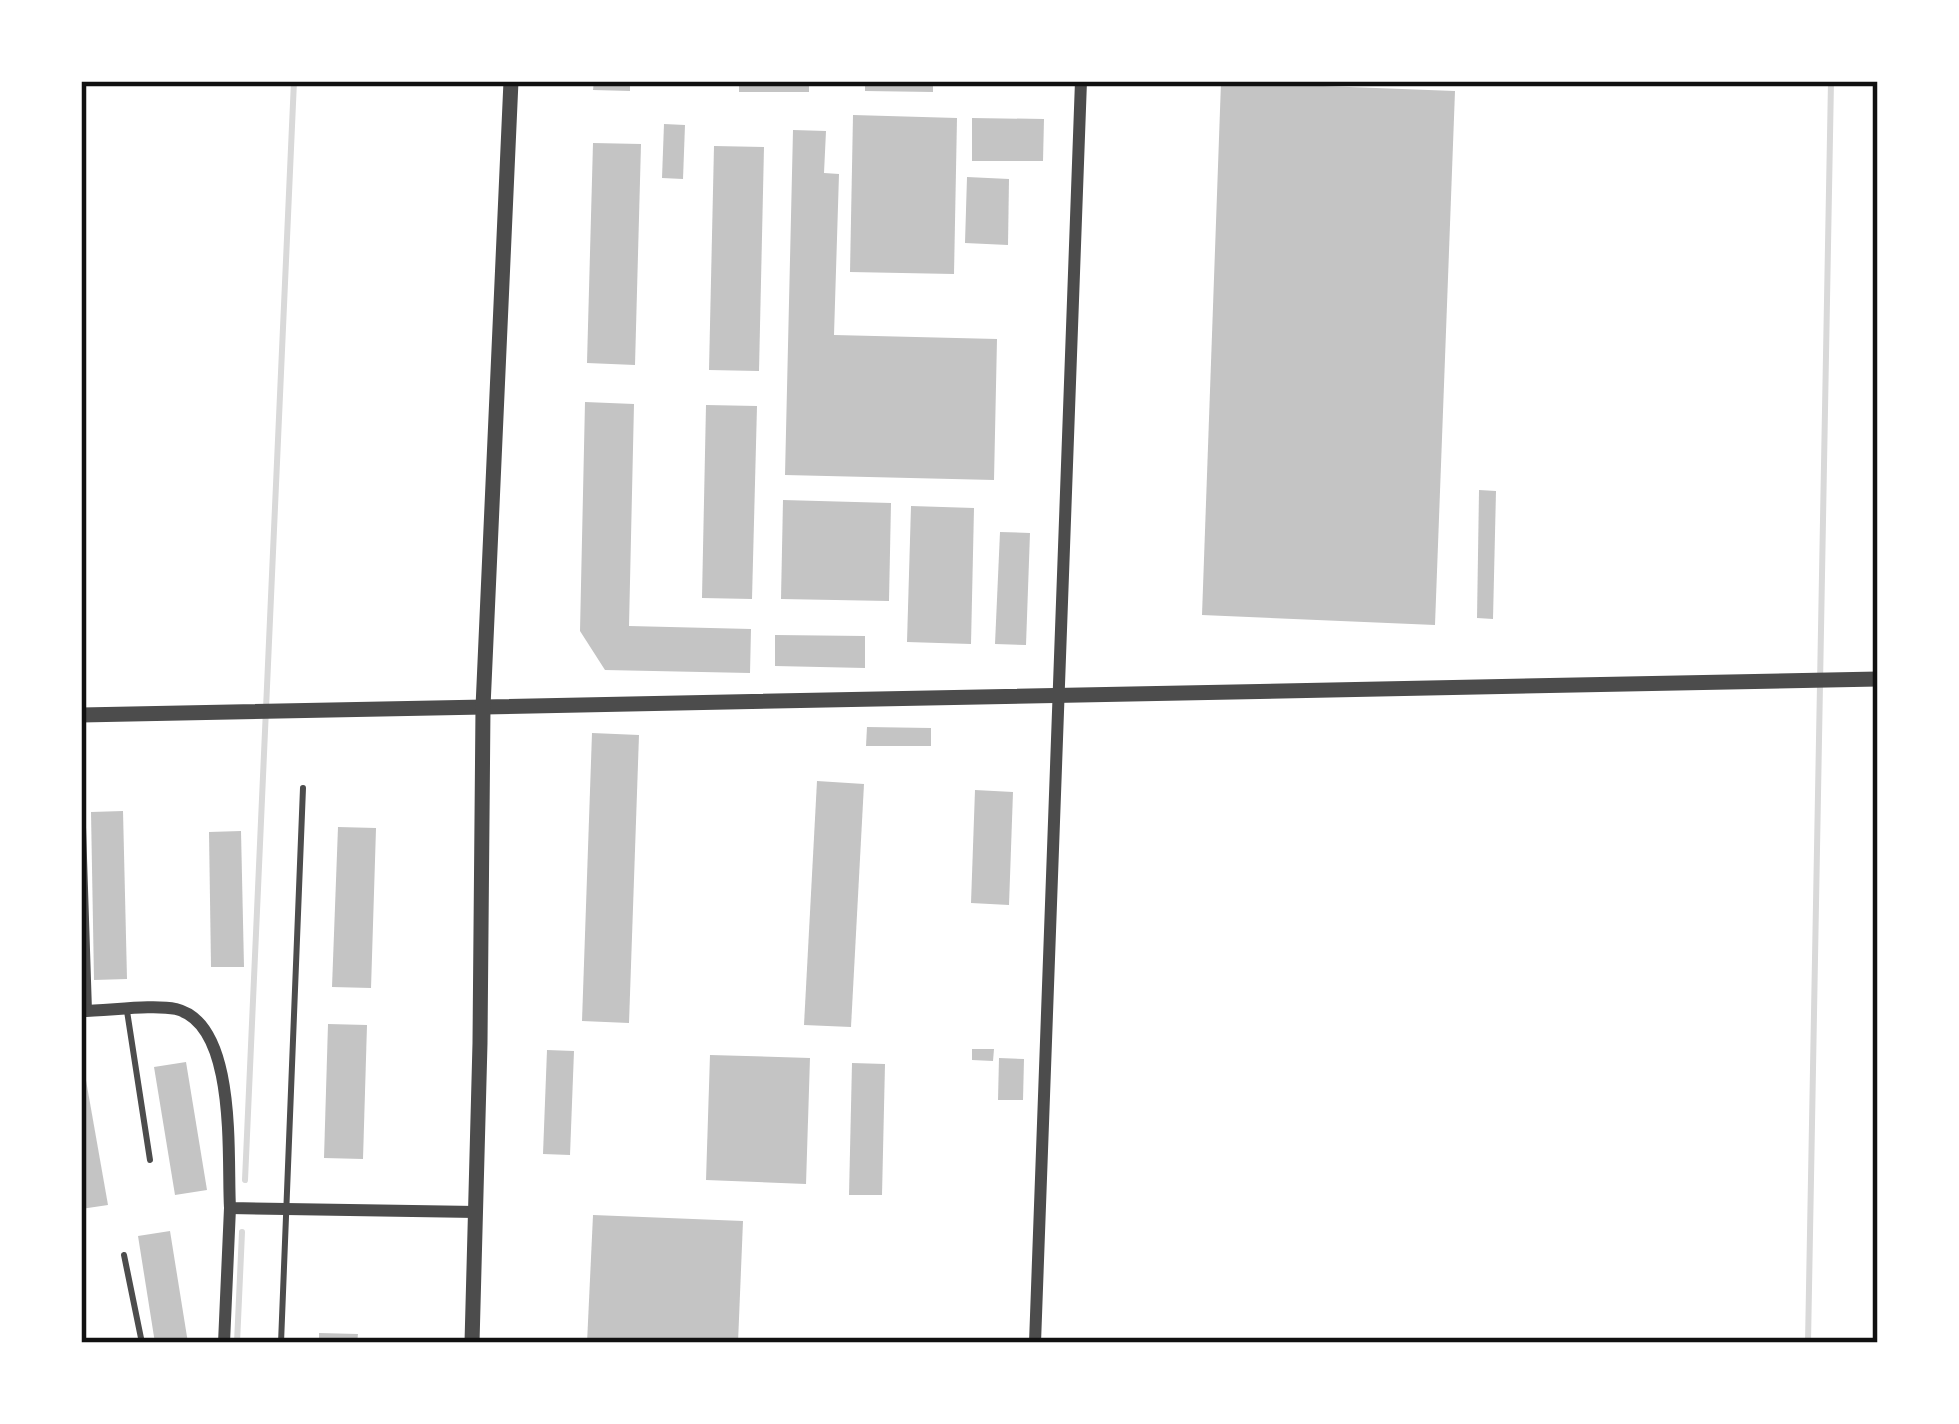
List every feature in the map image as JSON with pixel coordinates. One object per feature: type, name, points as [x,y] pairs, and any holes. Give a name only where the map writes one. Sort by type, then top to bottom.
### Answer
[{"type":"street","points":[[472,1343],[482,706],[512,81]]},
{"type":"street","points":[[1035,1343],[1081,81]]},
{"type":"street","points":[[81,715],[1878,680]]},
{"type":"street","points":[[85,1011],[175,1009],[197,1019],[211,1036],[222,1071],[230,1208],[224,1343]]},
{"type":"street","points":[[230,1208],[476,1212]]},
{"type":"lane","points":[[281,1343],[303,788]]},
{"type":"lane","points":[[83,827],[85,1011]]},
{"type":"lane","points":[[127,1011],[150,1160]]},
{"type":"lane","points":[[124,1255],[142,1343]]},
{"type":"building","points":[[594,81],[630,81],[630,91],[593,90]]},
{"type":"building","points":[[739,81],[809,81],[809,92],[739,92]]},
{"type":"building","points":[[865,81],[933,81],[933,92],[865,91]]},
{"type":"building","points":[[1221,82],[1455,91],[1435,625],[1202,615]]},
{"type":"building","points":[[853,115],[957,118],[954,274],[850,272]]},
{"type":"building","points":[[972,118],[1044,119],[1043,161],[972,161]]},
{"type":"building","points":[[664,124],[685,125],[683,179],[662,178]]},
{"type":"building","points":[[793,130],[826,131],[824,173],[839,174],[834,335],[997,339],[994,480],[785,475]]},
{"type":"building","points":[[593,143],[641,144],[635,365],[587,363]]},
{"type":"building","points":[[714,146],[764,147],[759,371],[709,370]]},
{"type":"building","points":[[967,177],[1009,179],[1008,245],[965,243]]},
{"type":"building","points":[[585,402],[634,404],[629,626],[751,629],[750,673],[605,670],[580,631]]},
{"type":"building","points":[[706,405],[757,406],[752,599],[702,598]]},
{"type":"building","points":[[1479,490],[1496,491],[1493,619],[1477,618]]},
{"type":"building","points":[[783,500],[891,503],[889,601],[781,599]]},
{"type":"building","points":[[911,506],[974,508],[971,644],[907,642]]},
{"type":"building","points":[[1000,532],[1030,533],[1026,645],[995,644]]},
{"type":"building","points":[[775,635],[865,636],[865,668],[775,666]]},
{"type":"building","points":[[867,727],[931,728],[931,746],[866,746]]},
{"type":"building","points":[[592,733],[639,735],[629,1023],[582,1021]]},
{"type":"building","points":[[817,781],[864,784],[851,1027],[804,1025]]},
{"type":"building","points":[[975,790],[1013,792],[1009,905],[971,903]]},
{"type":"building","points":[[123,811],[127,979],[94,980],[91,812]]},
{"type":"building","points":[[338,827],[376,828],[371,988],[332,987]]},
{"type":"building","points":[[241,831],[244,967],[211,967],[209,832]]},
{"type":"building","points":[[328,1024],[367,1025],[363,1159],[324,1158]]},
{"type":"building","points":[[972,1049],[994,1049],[993,1061],[972,1060]]},
{"type":"building","points":[[547,1050],[574,1051],[570,1155],[543,1154]]},
{"type":"building","points":[[81,1052],[108,1205],[81,1209]]},
{"type":"building","points":[[710,1055],[810,1058],[806,1184],[706,1180]]},
{"type":"building","points":[[999,1058],[1024,1059],[1023,1100],[998,1100]]},
{"type":"building","points":[[186,1062],[207,1190],[175,1195],[154,1067]]},
{"type":"building","points":[[852,1063],[885,1064],[882,1195],[849,1195]]},
{"type":"building","points":[[593,1215],[743,1221],[738,1343],[587,1343]]},
{"type":"building","points":[[170,1231],[188,1343],[155,1343],[138,1236]]},
{"type":"building","points":[[319,1333],[358,1334],[357,1343],[319,1343]]},
{"type":"waterway","points":[[245,1180],[294,81]]},
{"type":"waterway","points":[[1808,1343],[1831,81]]},
{"type":"waterway","points":[[237,1343],[242,1232]]}]
